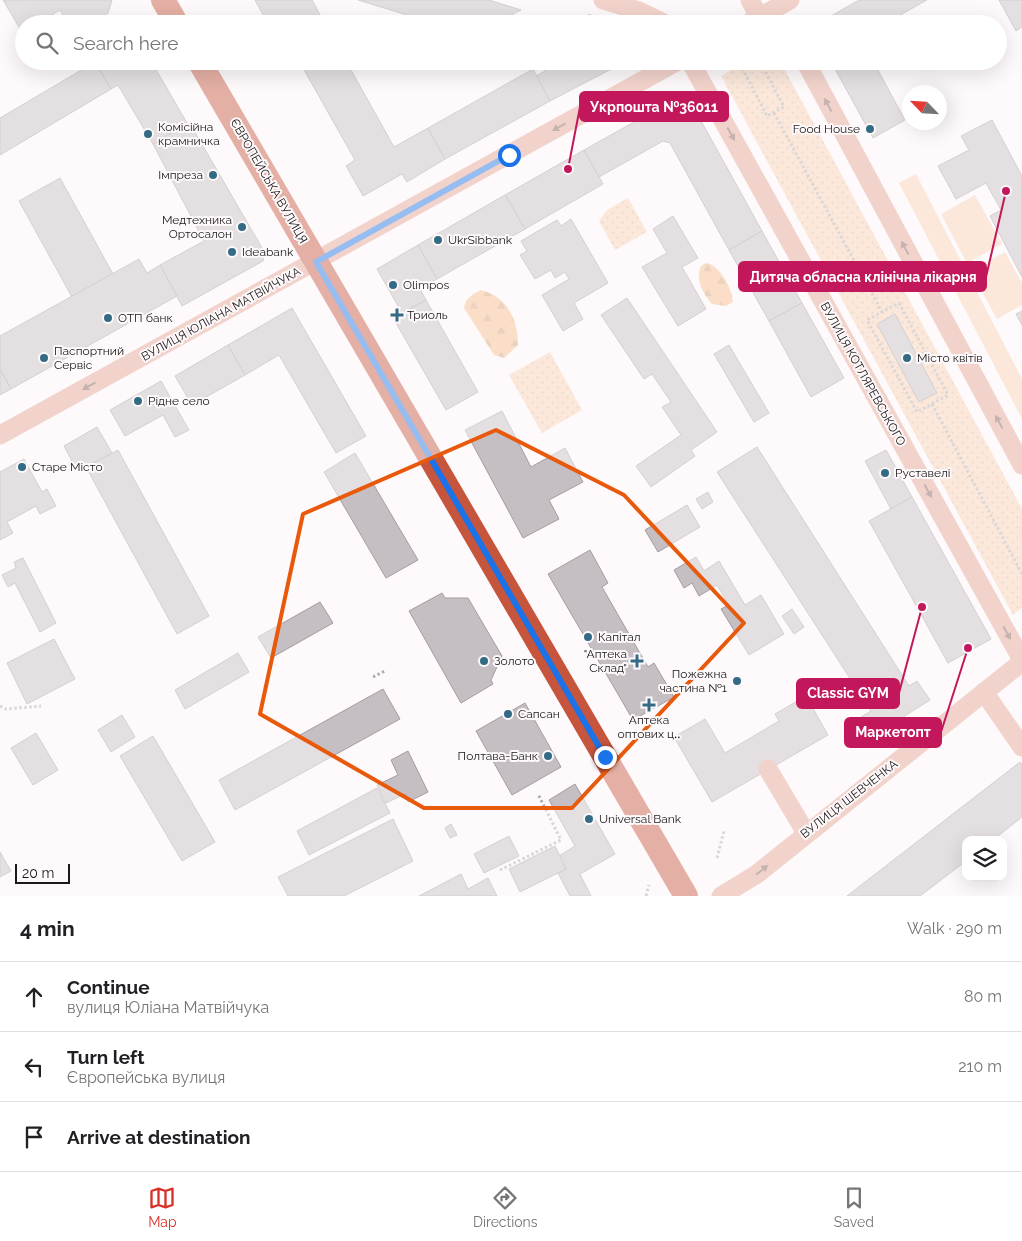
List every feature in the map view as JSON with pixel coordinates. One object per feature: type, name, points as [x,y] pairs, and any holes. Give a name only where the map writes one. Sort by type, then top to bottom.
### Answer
[{"type":"main road","points":[[163,0],[172,15]]},
{"type":"main road","name":"ЄВРОПЕЙСЬКА ВУЛИЦЯ","points":[[204,70],[686,896]]},
{"type":"street","points":[[603,0],[647,15]]},
{"type":"street","points":[[750,0],[752,15]]},
{"type":"street","points":[[770,15],[783,11]]},
{"type":"street","name":"ВУЛИЦЯ ЮЛІАНА МАТВІЙЧУКА","points":[[0,435],[662,70]]},
{"type":"street","name":"ВУЛИЦЯ КОТЛЯРЕВСЬКОГО","points":[[695,70],[1022,661]]},
{"type":"street","points":[[809,70],[1022,465]]},
{"type":"street","name":"ВУЛИЦЯ ШЕВЧЕНКА","points":[[721,896],[757,874],[1022,661]]},
{"type":"street","points":[[984,692],[1022,747]]},
{"type":"street","points":[[768,769],[806,833]]},
{"type":"path","points":[[743,70],[767,116],[784,108],[765,70]]},
{"type":"path","points":[[774,112],[882,312]]},
{"type":"path","points":[[898,303],[948,395],[917,412],[867,320],[882,312],[898,303]]},
{"type":"path","points":[[932,404],[1022,574]]},
{"type":"path","points":[[373,678],[385,671]]},
{"type":"path","points":[[0,706],[6,709],[41,706]]},
{"type":"path","points":[[500,870],[561,840],[538,794]]},
{"type":"path","points":[[717,858],[724,831]]},
{"type":"path","points":[[646,896],[649,885]]},
{"type":"highlighted area","points":[[496,430],[624,495],[744,623],[572,808],[424,808],[260,714],[303,514]]},
{"type":"shaded area","points":[[732,70],[785,70],[1022,509],[1022,608],[1013,615],[721,76]]},
{"type":"shaded area","points":[[916,174],[1022,379],[1022,419],[899,183]]},
{"type":"shaded area","points":[[975,195],[1002,244],[967,263],[941,214]]},
{"type":"shaded area","points":[[628,198],[647,232],[615,250],[599,221],[607,210]]},
{"type":"shaded area","points":[[1005,252],[1022,283],[1022,305],[997,319],[970,270]]},
{"type":"shaded area","points":[[550,352],[582,410],[542,433],[509,375]]},
{"type":"green space","points":[[706,263],[716,268],[724,278],[733,302],[726,306],[712,304],[706,296],[699,281],[699,271],[701,266]]},
{"type":"green space","points":[[481,290],[490,293],[504,304],[509,310],[516,326],[518,345],[504,358],[494,355],[464,308],[468,299]]},
{"type":"building","points":[[3,0],[112,0],[108,13],[104,15],[63,15],[60,10],[52,15],[15,15],[15,20]]},
{"type":"building","points":[[255,0],[312,0],[320,15],[263,15]]},
{"type":"building","points":[[358,0],[489,0],[521,10],[511,15],[407,15]]},
{"type":"building","points":[[859,0],[927,0],[900,15],[833,15]]},
{"type":"building","points":[[999,0],[1022,0],[1022,27],[1016,31]]},
{"type":"building","points":[[81,70],[100,70],[111,89],[0,155],[0,118]]},
{"type":"building","points":[[100,70],[156,70],[187,123],[153,144],[118,85],[111,89]]},
{"type":"building","points":[[304,70],[351,70],[394,147],[428,128],[445,159],[407,182],[402,174],[363,196],[346,166],[355,160]]},
{"type":"building","points":[[531,70],[534,70],[550,101],[445,159],[428,128]]},
{"type":"building","points":[[609,70],[550,101],[536,76],[545,71]]},
{"type":"building","points":[[836,70],[878,70],[902,114],[902,122],[873,138]]},
{"type":"building","points":[[659,108],[700,119],[762,231],[729,250],[670,143],[663,141],[599,177],[584,150]]},
{"type":"building","points":[[992,120],[1022,176],[1022,277],[990,216],[1001,210],[986,183],[956,199],[938,166],[969,150],[961,136]]},
{"type":"building","points":[[187,123],[192,127],[265,253],[263,261],[182,306],[160,265],[204,241],[153,144]]},
{"type":"building","points":[[584,150],[603,184],[525,229],[505,195]]},
{"type":"building","points":[[60,178],[113,274],[72,297],[19,201]]},
{"type":"building","points":[[505,195],[525,229],[437,279],[418,245]]},
{"type":"building","points":[[673,216],[698,258],[682,267],[706,309],[678,326],[642,267],[667,253],[653,229]]},
{"type":"building","points":[[571,219],[608,283],[574,303],[583,319],[563,331],[542,295],[569,279],[565,272],[555,278],[551,270],[535,279],[520,255],[527,251],[521,241],[557,220],[561,226]]},
{"type":"building","points":[[762,231],[802,303],[769,321],[729,250]]},
{"type":"building","points":[[418,245],[437,279],[420,289],[426,300],[402,313],[377,269]]},
{"type":"building","points":[[139,259],[147,273],[160,265],[177,296],[11,389],[0,369],[0,336]]},
{"type":"building","points":[[627,298],[717,432],[691,450],[695,456],[651,487],[636,466],[681,435],[662,407],[671,402],[652,374],[644,379],[601,315]]},
{"type":"building","points":[[426,300],[478,392],[446,410],[392,316],[401,311],[402,313]]},
{"type":"building","points":[[802,303],[844,378],[811,397],[769,321]]},
{"type":"building","points":[[292,308],[366,436],[336,453],[279,355],[245,375],[228,345]]},
{"type":"building","points":[[1022,311],[1022,325],[1016,314]]},
{"type":"building","name":"Місто квітів","points":[[895,314],[937,393],[919,402],[877,324]]},
{"type":"building","points":[[228,345],[245,375],[192,405],[175,376]]},
{"type":"building","points":[[729,345],[769,413],[754,422],[714,354]]},
{"type":"building","points":[[0,369],[11,389],[0,395]]},
{"type":"building","points":[[161,381],[189,430],[175,437],[163,415],[125,436],[110,410]]},
{"type":"building","points":[[502,411],[531,467],[565,448],[583,482],[549,500],[559,519],[523,538],[465,430]]},
{"type":"building","points":[[97,427],[112,453],[78,472],[64,446]]},
{"type":"building","points":[[757,447],[909,686],[917,681],[930,700],[873,736],[861,717],[871,711],[717,472]]},
{"type":"building","points":[[118,450],[209,616],[177,634],[86,467]]},
{"type":"building","name":"Руставелі","points":[[886,450],[912,497],[891,509],[865,461]]},
{"type":"building","points":[[355,453],[418,560],[386,578],[324,472]]},
{"type":"building","points":[[24,459],[42,492],[47,489],[56,506],[40,514],[36,506],[7,522],[13,533],[0,540],[0,472]]},
{"type":"building","points":[[708,492],[713,502],[702,509],[696,499]]},
{"type":"building","points":[[912,497],[991,639],[948,663],[869,521]]},
{"type":"building","points":[[687,505],[700,527],[658,552],[645,530]]},
{"type":"building","points":[[590,550],[608,583],[602,587],[648,667],[654,663],[674,697],[633,720],[548,574]]},
{"type":"building","points":[[696,557],[704,571],[719,561],[745,605],[761,595],[784,634],[749,655],[721,609],[729,605],[717,585],[699,596],[692,583],[684,588],[674,570]]},
{"type":"building","points":[[23,558],[56,623],[40,632],[15,583],[8,587],[2,575],[16,568],[14,562]]},
{"type":"building","points":[[442,593],[445,598],[468,598],[502,656],[491,680],[493,684],[461,703],[409,611]]},
{"type":"building","points":[[320,602],[333,623],[271,658],[258,637]]},
{"type":"building","points":[[792,609],[804,627],[794,634],[782,616]]},
{"type":"building","points":[[54,639],[75,679],[27,704],[7,663]]},
{"type":"building","points":[[238,653],[249,672],[185,709],[175,690]]},
{"type":"building","points":[[383,689],[400,719],[235,810],[219,780]]},
{"type":"building","points":[[806,696],[828,735],[712,802],[674,737],[705,719],[725,753],[779,721],[775,714]]},
{"type":"building","points":[[525,703],[561,767],[512,795],[476,731]]},
{"type":"building","points":[[122,715],[135,737],[111,752],[98,730]]},
{"type":"building","points":[[36,733],[58,770],[33,785],[11,748]]},
{"type":"building","points":[[153,736],[215,842],[182,861],[120,756]]},
{"type":"building","points":[[408,751],[428,792],[408,802],[405,794],[386,803],[377,785],[398,775],[391,760]]},
{"type":"building","points":[[1020,762],[1022,765],[1022,817],[998,836],[962,836],[962,864],[920,896],[847,896]]},
{"type":"building","points":[[575,784],[615,854],[580,874],[591,896],[570,896],[558,873],[566,869],[559,856],[575,846],[549,800]]},
{"type":"building","points":[[377,788],[390,813],[309,855],[297,831]]},
{"type":"building","points":[[393,819],[413,861],[344,896],[288,896],[278,877]]},
{"type":"building","points":[[451,824],[457,835],[450,838],[445,828]]},
{"type":"building","points":[[509,836],[519,856],[484,873],[474,854]]},
{"type":"building","points":[[555,846],[566,869],[520,892],[509,869]]},
{"type":"building","points":[[0,852],[11,871],[0,877]]},
{"type":"building","points":[[461,874],[468,889],[488,878],[497,896],[419,896]]},
{"type":"place","name":"Food House","points":[[870,129]]},
{"type":"place","name":"Комісійна крамничка","points":[[148,134]]},
{"type":"place","name":"Укрпошта №36011","points":[[568,169]]},
{"type":"place","name":"Імпреза","points":[[213,175]]},
{"type":"place","name":"Дитяча обласна клінічна лікарня","points":[[1006,191]]},
{"type":"place","name":"Медтехника Ортосалон","points":[[242,227]]},
{"type":"place","name":"UkrSibbank","points":[[438,240]]},
{"type":"place","name":"Ideabank","points":[[232,252]]},
{"type":"place","name":"Olimpos","points":[[393,285]]},
{"type":"place","name":"Триоль","points":[[397,315]]},
{"type":"place","name":"ОТП банк","points":[[108,318]]},
{"type":"place","name":"Паспортний Сервіс","points":[[44,358]]},
{"type":"place","name":"Місто квітів","points":[[907,358]]},
{"type":"place","name":"Рідне село","points":[[138,401]]},
{"type":"place","name":"Старе Місто","points":[[22,467]]},
{"type":"place","name":"Руставелі","points":[[885,473]]},
{"type":"place","name":"Classic GYM","points":[[922,607]]},
{"type":"place","name":"Капітал","points":[[588,637]]},
{"type":"place","name":"Маркетопт","points":[[968,648]]},
{"type":"place","name":"Золото","points":[[484,661]]},
{"type":"place","name":"\"Аптека Склад\"","points":[[637,661]]},
{"type":"place","name":"Пожежна частина №1","points":[[737,681]]},
{"type":"place","name":"Аптека оптових ц‥","points":[[649,705]]},
{"type":"place","name":"Сапсан","points":[[508,714]]},
{"type":"place","name":"Полтава-Банк","points":[[548,756]]},
{"type":"place","name":"Universal Bank","points":[[589,819]]},
{"type":"route","points":[[509,155],[316,262],[605,757]]}]
